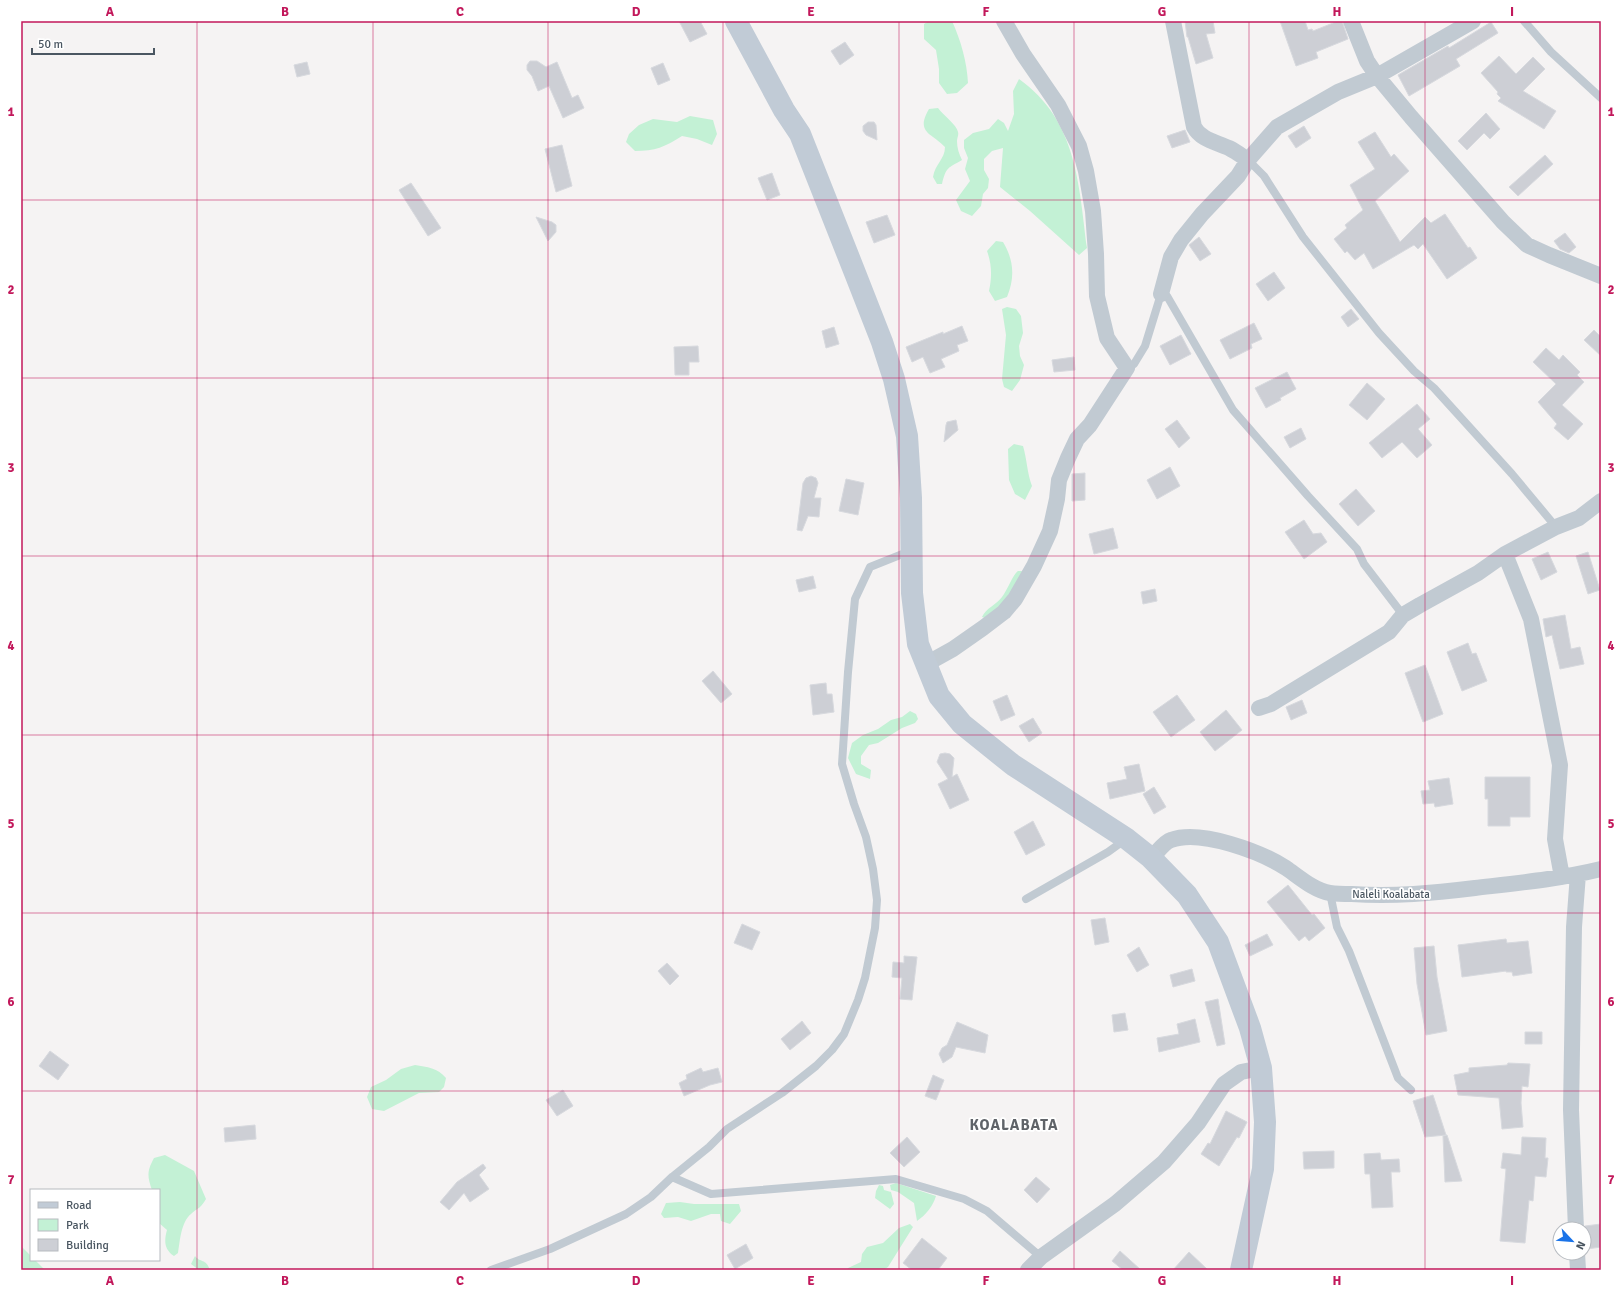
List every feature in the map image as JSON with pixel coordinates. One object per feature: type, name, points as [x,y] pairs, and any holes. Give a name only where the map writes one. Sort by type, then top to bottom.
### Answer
[{"type":"street","points":[[736,21],[784,110],[800,134],[882,342],[894,379],[907,436],[912,498],[912,593],[918,644],[939,696],[962,724],[1013,765],[1127,839],[1151,858],[1187,895],[1218,942],[1250,1028],[1261,1068],[1265,1122],[1263,1169],[1241,1270]]},
{"type":"street","points":[[926,664],[954,649],[1004,612],[1015,600],[1034,566],[1050,531],[1057,499],[1059,480],[1077,439],[1090,425],[1127,368],[1107,338],[1097,296],[1093,211],[1086,171],[1079,146],[1058,105],[1022,54],[1004,21]]},
{"type":"street","points":[[1173,21],[1183,79],[1197,134],[1230,149],[1248,160]]},
{"type":"street","points":[[1351,21],[1367,61],[1377,76],[1410,117],[1485,203],[1508,227],[1527,245],[1601,276]]},
{"type":"street","points":[[1160,294],[1171,257],[1181,240],[1202,214],[1238,176],[1248,160],[1277,127],[1338,92],[1377,76],[1473,21]]},
{"type":"street","points":[[1259,708],[1271,704],[1389,632],[1403,615],[1478,572],[1505,554],[1556,527],[1579,518],[1601,501]]},
{"type":"street","points":[[1505,554],[1531,619],[1560,765],[1555,839],[1562,877]]},
{"type":"street","name":"Naleli Koalabata","points":[[1151,858],[1170,840],[1196,836],[1232,844],[1263,855],[1286,868],[1303,882],[1330,893],[1379,896],[1432,894],[1562,877],[1601,869]]},
{"type":"street","points":[[1576,1221],[1571,1110],[1574,927],[1578,874]]},
{"type":"street","points":[[1028,1270],[1041,1257],[1115,1204],[1164,1162],[1198,1123],[1224,1084],[1241,1072],[1261,1068]]},
{"type":"lane","points":[[1524,21],[1551,52],[1601,98]]},
{"type":"lane","points":[[1248,160],[1264,176],[1303,238],[1379,332],[1414,371],[1434,388],[1512,474],[1556,527]]},
{"type":"lane","points":[[1127,368],[1134,364],[1145,346],[1160,294],[1167,296],[1233,410],[1308,496],[1357,549],[1364,564],[1403,615]]},
{"type":"lane","points":[[491,1270],[556,1246],[626,1214],[651,1197],[727,1130],[782,1093],[816,1066],[832,1050],[844,1034],[865,978],[875,928],[877,900],[873,869],[866,837],[842,764],[848,672],[855,599],[870,567],[912,550]]},
{"type":"lane","points":[[1026,899],[1108,852],[1127,839]]},
{"type":"lane","points":[[1330,893],[1337,927],[1349,951],[1398,1078],[1411,1090]]},
{"type":"lane","points":[[672,1177],[711,1194],[896,1179],[964,1199],[987,1211],[1041,1257]]},
{"type":"green space","points":[[929,21],[952,21],[961,44],[965,59],[968,83],[957,93],[947,94],[939,83],[939,69],[936,50],[924,39],[924,24]]},
{"type":"green space","points":[[1019,79],[1038,95],[1053,114],[1064,134],[1072,155],[1081,201],[1087,248],[1079,255],[1030,211],[1000,187],[1003,148],[992,151],[984,159],[984,170],[989,179],[988,188],[983,194],[981,206],[972,216],[961,211],[956,200],[970,181],[965,169],[968,158],[964,148],[964,140],[973,133],[989,129],[998,119],[1004,123],[1008,131],[1014,114],[1013,91]]},
{"type":"green space","points":[[938,108],[957,129],[957,146],[962,160],[946,171],[942,184],[937,184],[933,177],[945,151],[945,147],[924,128],[925,117],[929,109]]},
{"type":"green space","points":[[690,116],[713,120],[717,134],[712,145],[697,139],[682,136],[660,148],[635,151],[626,142],[629,134],[639,125],[653,119],[677,122]]},
{"type":"green space","points":[[996,241],[1003,242],[1007,249],[1011,262],[1012,276],[1010,290],[1007,297],[995,301],[989,291],[991,271],[987,251]]},
{"type":"green space","points":[[1007,307],[1016,309],[1021,316],[1023,333],[1019,346],[1020,356],[1024,365],[1020,380],[1012,391],[1004,387],[1002,379],[1006,335],[1002,309]]},
{"type":"green space","points":[[1014,444],[1023,446],[1032,486],[1025,500],[1015,494],[1009,480],[1008,449]]},
{"type":"green space","points":[[1018,571],[1022,571],[1016,590],[988,619],[982,617],[986,611],[1002,597],[1014,575]]},
{"type":"green space","points":[[910,711],[916,714],[918,719],[915,723],[902,728],[878,743],[869,745],[861,756],[861,764],[871,770],[870,779],[856,774],[848,758],[852,743],[863,735],[878,729],[891,720],[902,717]]},
{"type":"green space","points":[[415,1065],[432,1068],[443,1075],[446,1078],[444,1087],[439,1092],[419,1093],[384,1111],[372,1109],[367,1097],[371,1087],[386,1080],[401,1069]]},
{"type":"green space","points":[[165,1155],[194,1171],[206,1199],[185,1222],[178,1253],[174,1256],[168,1251],[167,1248],[165,1238],[167,1230],[160,1224],[160,1189],[152,1189],[149,1181],[149,1170],[154,1158]]},
{"type":"green space","points":[[896,1183],[936,1196],[929,1210],[917,1221],[914,1203],[898,1192],[891,1190],[890,1185]]},
{"type":"green space","points":[[879,1185],[883,1186],[884,1190],[891,1192],[894,1204],[890,1209],[875,1198]]},
{"type":"green space","points":[[680,1202],[694,1204],[739,1204],[741,1211],[730,1224],[721,1221],[720,1214],[711,1214],[691,1221],[678,1217],[664,1218],[661,1214],[666,1203]]},
{"type":"green space","points":[[910,1224],[913,1227],[888,1267],[883,1270],[847,1270],[848,1268],[861,1262],[862,1254],[867,1247],[883,1243],[899,1228]]},
{"type":"green space","points":[[21,1246],[30,1255],[30,1261],[36,1261],[45,1270],[21,1270]]},
{"type":"green space","points":[[195,1256],[205,1262],[210,1270],[199,1270],[191,1264]]},
{"type":"building","points":[[679,21],[700,21],[707,34],[690,42]]},
{"type":"building","points":[[1185,21],[1213,21],[1215,33],[1206,34],[1213,58],[1196,64],[1187,37]]},
{"type":"building","points":[[1280,21],[1305,21],[1308,30],[1312,29],[1313,31],[1338,21],[1342,21],[1348,39],[1316,52],[1318,58],[1296,66]]},
{"type":"building","points":[[1491,22],[1498,33],[1456,59],[1460,66],[1409,96],[1398,75],[1448,46],[1449,48]]},
{"type":"building","points":[[845,42],[854,55],[840,65],[831,51]]},
{"type":"building","points":[[1499,56],[1516,74],[1533,57],[1545,69],[1523,91],[1556,111],[1544,129],[1498,101],[1501,98],[1497,94],[1498,92],[1481,73]]},
{"type":"building","points":[[530,61],[537,61],[546,67],[557,62],[572,98],[578,95],[584,108],[563,118],[549,86],[538,91],[532,76],[527,70],[527,65]]},
{"type":"building","points":[[307,62],[310,74],[297,77],[294,65]]},
{"type":"building","points":[[663,63],[670,80],[658,85],[651,68]]},
{"type":"building","points":[[1486,113],[1500,129],[1490,139],[1484,133],[1467,150],[1458,141]]},
{"type":"building","points":[[868,122],[874,122],[876,125],[877,140],[866,135],[863,131],[863,126]]},
{"type":"building","points":[[1304,126],[1311,138],[1296,148],[1288,136]]},
{"type":"building","points":[[1185,130],[1190,142],[1172,148],[1167,136]]},
{"type":"building","points":[[1375,132],[1391,157],[1394,154],[1409,171],[1375,201],[1400,242],[1425,217],[1431,223],[1445,214],[1468,248],[1470,247],[1477,258],[1447,279],[1423,244],[1418,249],[1414,245],[1373,269],[1364,253],[1355,260],[1347,251],[1345,253],[1334,239],[1347,228],[1345,225],[1363,210],[1350,185],[1375,169],[1358,142]]},
{"type":"building","points":[[562,145],[572,186],[556,192],[545,149]]},
{"type":"building","points":[[1545,155],[1553,164],[1518,196],[1509,187]]},
{"type":"building","points":[[772,173],[780,195],[767,200],[758,178]]},
{"type":"building","points":[[411,183],[441,228],[428,236],[399,190]]},
{"type":"building","points":[[887,215],[895,235],[874,243],[866,222]]},
{"type":"building","points":[[536,217],[552,222],[556,225],[556,232],[548,241]]},
{"type":"building","points":[[1565,233],[1576,247],[1569,253],[1560,249],[1554,241]]},
{"type":"building","points":[[1199,237],[1211,254],[1200,261],[1189,245]]},
{"type":"building","points":[[1274,272],[1285,288],[1268,301],[1256,284]]},
{"type":"building","points":[[1351,309],[1359,319],[1348,327],[1341,317]]},
{"type":"building","points":[[1254,323],[1262,339],[1251,344],[1252,348],[1230,359],[1220,340]]},
{"type":"building","points":[[962,326],[968,341],[957,345],[959,351],[941,359],[945,367],[930,373],[923,357],[912,362],[906,347]]},
{"type":"building","points":[[834,327],[839,344],[826,348],[822,331]]},
{"type":"building","points":[[1594,330],[1601,337],[1601,356],[1584,340]]},
{"type":"building","points":[[1181,335],[1191,354],[1170,365],[1160,346]]},
{"type":"building","points":[[698,346],[699,362],[689,362],[689,375],[675,375],[674,347]]},
{"type":"building","points":[[1546,348],[1559,360],[1563,355],[1580,372],[1577,375],[1584,382],[1562,405],[1583,424],[1568,440],[1554,428],[1557,424],[1538,402],[1556,384],[1533,362]]},
{"type":"building","points":[[1074,357],[1075,370],[1054,372],[1052,360]]},
{"type":"building","points":[[1287,372],[1296,389],[1280,398],[1281,400],[1266,408],[1255,388]]},
{"type":"building","points":[[1367,383],[1385,399],[1367,420],[1349,405]]},
{"type":"building","points":[[1417,404],[1430,419],[1418,429],[1432,445],[1417,458],[1402,442],[1382,458],[1369,443]]},
{"type":"building","points":[[956,420],[958,430],[944,442],[947,422]]},
{"type":"building","points":[[1177,420],[1190,438],[1179,448],[1165,429]]},
{"type":"building","points":[[1301,428],[1306,439],[1290,448],[1284,437]]},
{"type":"building","points":[[1170,467],[1180,486],[1157,499],[1147,480]]},
{"type":"building","points":[[1085,473],[1085,500],[1072,501],[1072,474]]},
{"type":"building","points":[[811,476],[816,478],[818,483],[814,498],[821,498],[819,517],[808,516],[802,531],[797,530],[803,483],[806,478]]},
{"type":"building","points":[[846,479],[864,483],[858,515],[839,511]]},
{"type":"building","points":[[1356,489],[1375,511],[1358,526],[1339,504]]},
{"type":"building","points":[[1304,520],[1313,534],[1321,533],[1327,542],[1304,559],[1285,532]]},
{"type":"building","points":[[1113,528],[1118,548],[1094,554],[1089,534]]},
{"type":"building","points":[[1548,552],[1557,572],[1541,580],[1532,559]]},
{"type":"building","points":[[1588,552],[1600,590],[1588,594],[1576,556]]},
{"type":"building","points":[[813,576],[816,588],[799,592],[796,580]]},
{"type":"building","points":[[1155,589],[1157,601],[1143,604],[1141,592]]},
{"type":"building","points":[[1565,615],[1571,649],[1580,647],[1584,664],[1560,669],[1552,635],[1546,637],[1543,619]]},
{"type":"building","points":[[1468,643],[1472,654],[1476,653],[1487,681],[1462,691],[1447,652]]},
{"type":"building","points":[[1425,665],[1443,714],[1423,722],[1405,673]]},
{"type":"building","points":[[713,671],[732,694],[721,703],[702,681]]},
{"type":"building","points":[[826,683],[827,694],[832,694],[834,712],[813,715],[810,685]]},
{"type":"building","points":[[1007,695],[1015,715],[1001,721],[993,701]]},
{"type":"building","points":[[1177,695],[1195,720],[1171,737],[1153,712]]},
{"type":"building","points":[[1302,700],[1307,713],[1291,720],[1286,707]]},
{"type":"building","points":[[1226,710],[1242,730],[1215,751],[1200,732]]},
{"type":"building","points":[[1033,718],[1042,733],[1029,742],[1019,726]]},
{"type":"building","points":[[940,754],[950,754],[954,758],[952,777],[957,774],[969,800],[950,809],[938,784],[948,779],[937,762]]},
{"type":"building","points":[[1139,764],[1145,791],[1110,799],[1107,783],[1127,779],[1124,767]]},
{"type":"building","points":[[1485,777],[1530,777],[1530,817],[1510,817],[1510,826],[1488,826],[1488,799],[1485,799]]},
{"type":"building","points":[[1449,778],[1453,804],[1435,807],[1434,803],[1423,804],[1421,791],[1430,790],[1428,781]]},
{"type":"building","points":[[1154,787],[1166,807],[1154,814],[1143,794]]},
{"type":"building","points":[[1033,821],[1045,845],[1026,855],[1014,832]]},
{"type":"building","points":[[1288,885],[1312,915],[1314,914],[1325,928],[1309,941],[1305,936],[1299,941],[1267,902]]},
{"type":"building","points":[[1105,918],[1109,942],[1095,945],[1091,920]]},
{"type":"building","points":[[742,924],[760,932],[752,950],[734,943]]},
{"type":"building","points":[[1267,934],[1273,945],[1250,956],[1245,945]]},
{"type":"building","points":[[1506,939],[1507,943],[1528,941],[1532,973],[1513,976],[1512,972],[1506,971],[1462,977],[1458,945]]},
{"type":"building","points":[[1434,946],[1437,977],[1447,1031],[1426,1035],[1417,984],[1414,948]]},
{"type":"building","points":[[1139,947],[1149,965],[1137,972],[1127,955]]},
{"type":"building","points":[[904,956],[917,957],[912,1000],[900,999],[902,978],[892,977],[893,962],[904,963]]},
{"type":"building","points":[[667,963],[679,976],[670,985],[658,971]]},
{"type":"building","points":[[1192,969],[1195,981],[1173,987],[1170,975]]},
{"type":"building","points":[[1218,999],[1225,1044],[1217,1046],[1205,1002]]},
{"type":"building","points":[[1125,1013],[1128,1030],[1114,1032],[1112,1015]]},
{"type":"building","points":[[1195,1019],[1200,1042],[1159,1052],[1157,1038],[1179,1034],[1177,1024]]},
{"type":"building","points":[[802,1021],[811,1033],[790,1050],[781,1039]]},
{"type":"building","points":[[957,1022],[988,1035],[985,1053],[956,1047],[952,1057],[943,1063],[939,1054],[942,1048],[947,1045]]},
{"type":"building","points":[[1525,1032],[1542,1032],[1542,1044],[1525,1044]]},
{"type":"building","points":[[50,1051],[69,1065],[58,1080],[39,1066]]},
{"type":"building","points":[[1508,1063],[1530,1064],[1528,1087],[1522,1086],[1521,1103],[1523,1127],[1502,1129],[1499,1098],[1458,1095],[1454,1075],[1469,1072],[1469,1068],[1507,1065]]},
{"type":"building","points":[[701,1068],[703,1072],[718,1068],[722,1082],[710,1085],[684,1096],[679,1083],[687,1079],[686,1075]]},
{"type":"building","points":[[933,1075],[944,1080],[936,1100],[925,1096]]},
{"type":"building","points":[[563,1090],[573,1106],[557,1116],[546,1100]]},
{"type":"building","points":[[1433,1095],[1446,1135],[1425,1137],[1413,1101]]},
{"type":"building","points":[[1226,1111],[1247,1122],[1239,1138],[1237,1137],[1219,1166],[1201,1154],[1208,1143],[1210,1144]]},
{"type":"building","points":[[255,1125],[256,1139],[225,1142],[224,1128]]},
{"type":"building","points":[[1447,1135],[1462,1181],[1445,1182],[1443,1136]]},
{"type":"building","points":[[907,1137],[920,1152],[904,1167],[890,1153]]},
{"type":"building","points":[[1522,1137],[1546,1138],[1545,1158],[1548,1158],[1546,1177],[1535,1176],[1533,1201],[1529,1200],[1525,1243],[1500,1241],[1506,1169],[1501,1168],[1503,1153],[1521,1155]]},
{"type":"building","points":[[1334,1151],[1334,1168],[1304,1169],[1303,1152]]},
{"type":"building","points":[[1380,1153],[1381,1160],[1399,1159],[1400,1172],[1391,1172],[1393,1207],[1372,1208],[1370,1174],[1365,1174],[1364,1154]]},
{"type":"building","points":[[483,1164],[486,1168],[479,1175],[489,1189],[470,1202],[464,1193],[449,1210],[440,1202],[457,1182]]},
{"type":"building","points":[[1036,1177],[1050,1189],[1037,1203],[1024,1190]]},
{"type":"building","points":[[1601,1224],[1601,1247],[1592,1248],[1592,1225]]},
{"type":"building","points":[[922,1238],[947,1258],[938,1270],[912,1270],[903,1263]]},
{"type":"building","points":[[746,1244],[753,1258],[735,1269],[727,1255]]},
{"type":"building","points":[[1120,1251],[1141,1270],[1123,1270],[1112,1261]]},
{"type":"building","points":[[1189,1252],[1208,1270],[1173,1270]]},
{"type":"district","name":"KOALABATA","points":[[1014,1125]]}]
